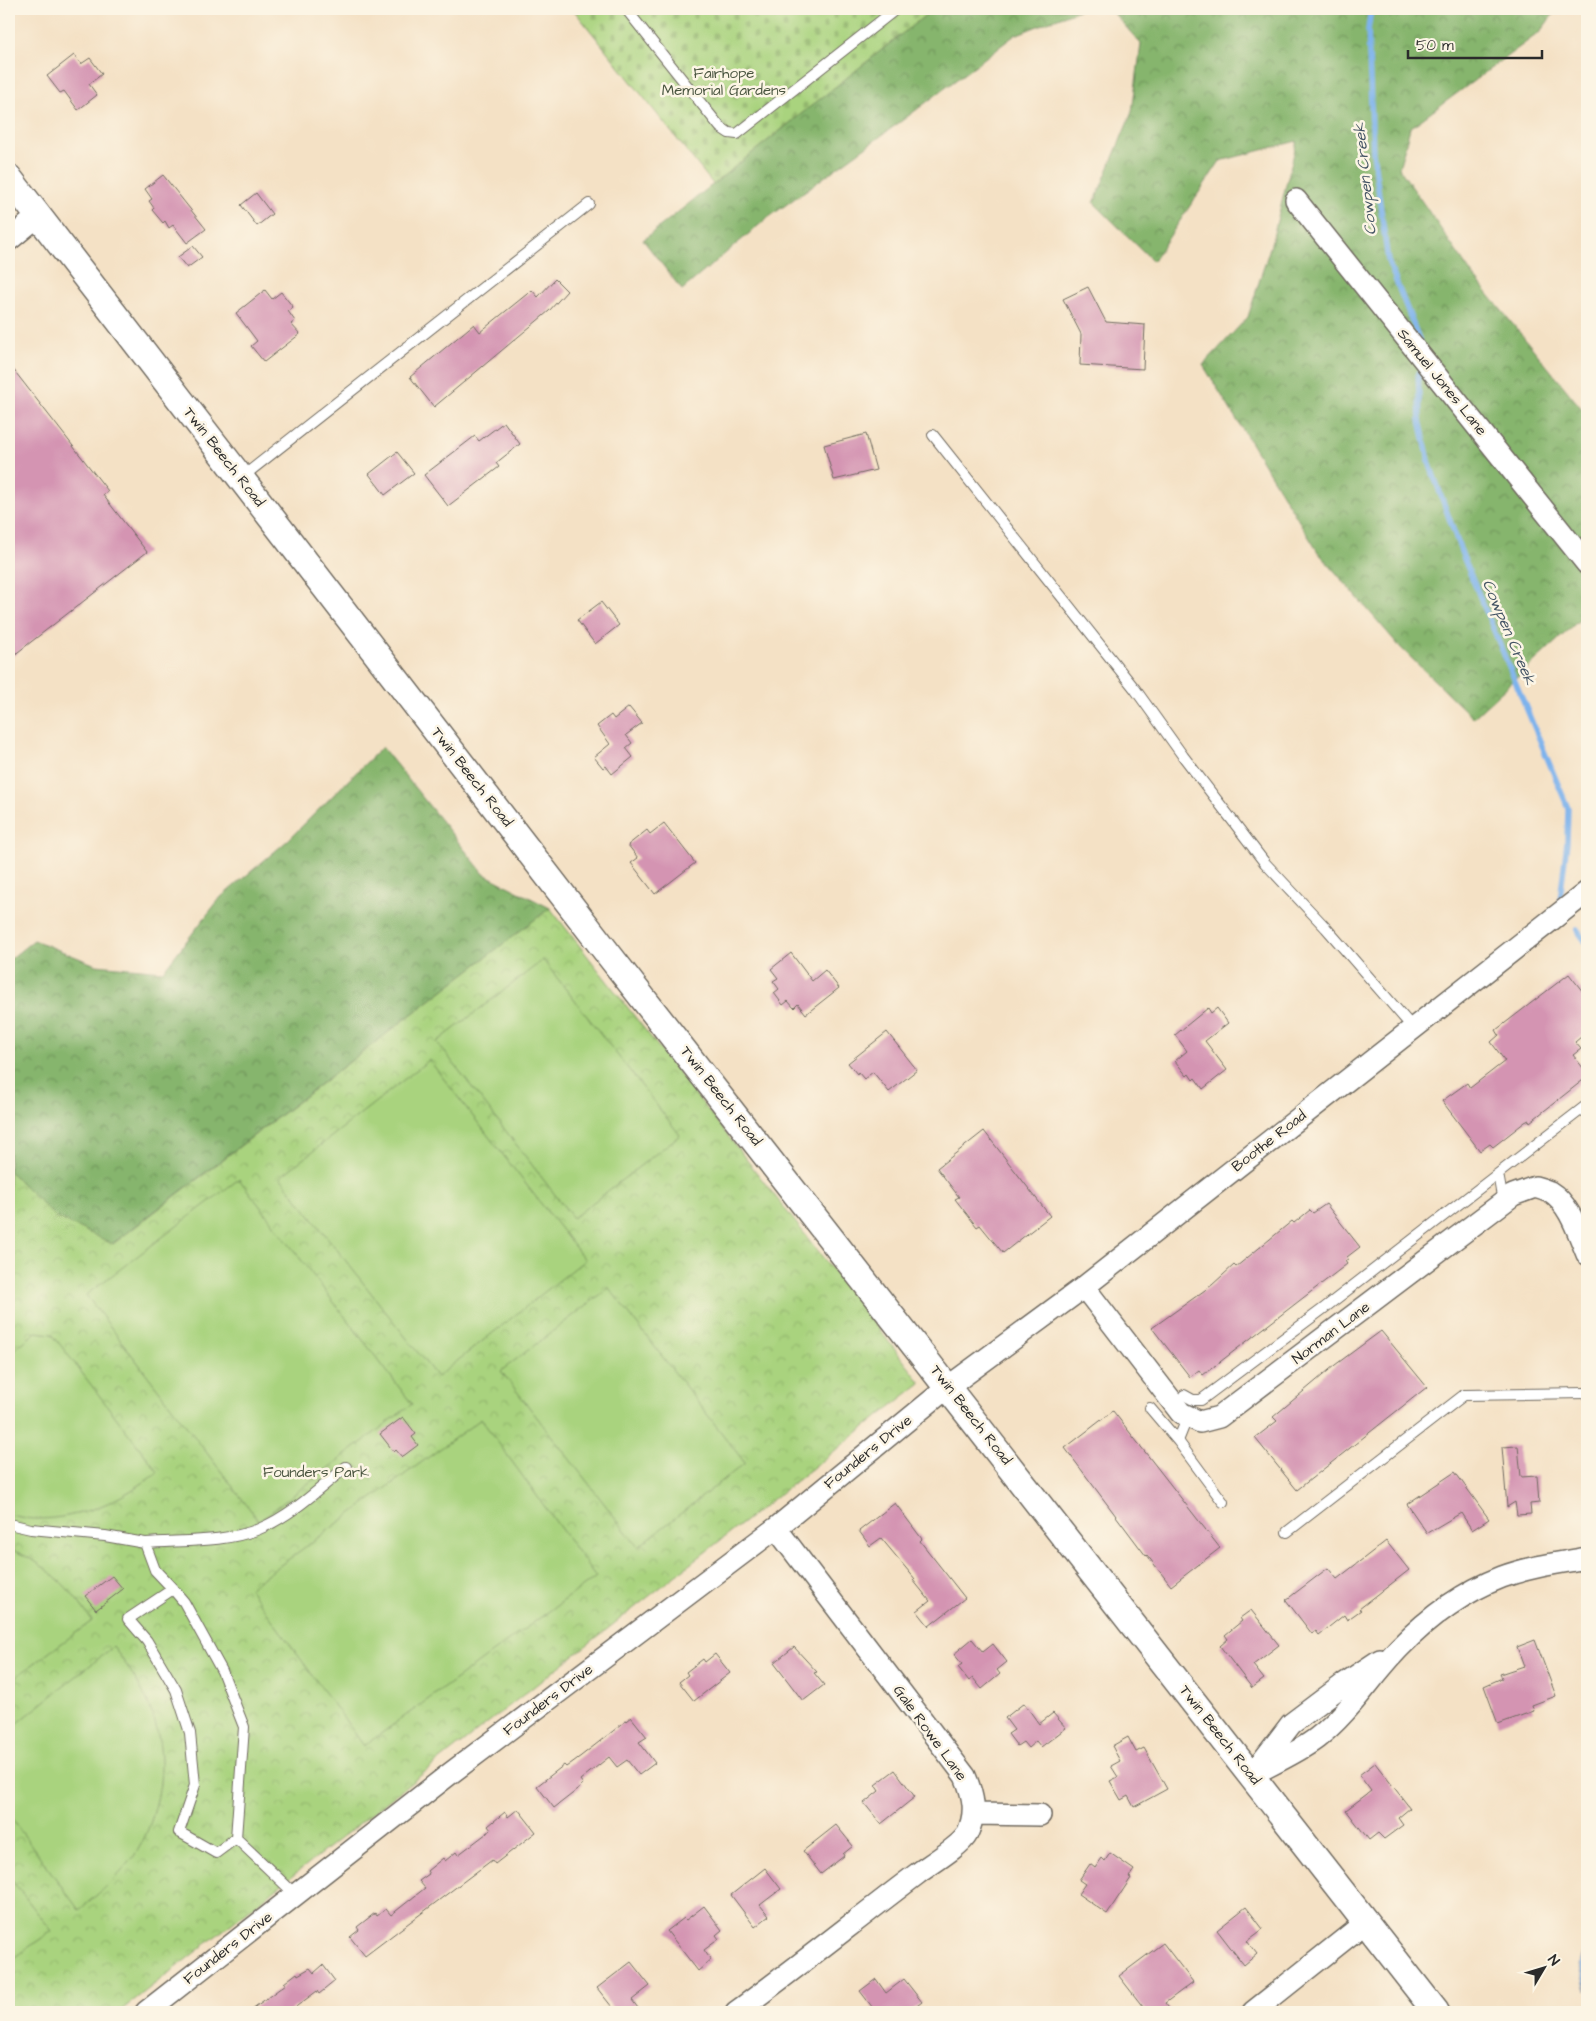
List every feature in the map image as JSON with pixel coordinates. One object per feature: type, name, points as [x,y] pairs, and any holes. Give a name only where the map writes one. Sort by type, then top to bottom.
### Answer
[{"type":"street","name":"Twin Beech Road","points":[[9,178],[609,955],[1436,2012]]},
{"type":"street","name":"Samuel Jones Lane","points":[[1296,200],[1587,564]]},
{"type":"street","points":[[9,240],[38,217]]},
{"type":"street","name":"Boothe Road","points":[[948,1387],[1084,1287],[1587,892]]},
{"type":"street","name":"Norman Lane","points":[[1188,1416],[1200,1422],[1219,1418],[1513,1195],[1534,1186],[1549,1192],[1559,1200],[1572,1220],[1587,1254]]},
{"type":"street","points":[[1084,1287],[1181,1413],[1188,1416]]},
{"type":"street","name":"Founders Drive","points":[[146,2012],[447,1776],[776,1528],[948,1387]]},
{"type":"street","name":"Gale Rowe Lane","points":[[776,1528],[965,1776],[972,1794],[974,1814]]},
{"type":"street","points":[[1251,1775],[1316,1739],[1347,1711],[1398,1649],[1429,1619],[1464,1596],[1501,1577],[1541,1566],[1587,1558]]},
{"type":"street","points":[[736,2012],[952,1848],[966,1836],[974,1814],[1040,1815]]},
{"type":"street","points":[[1253,2012],[1366,1922]]},
{"type":"lane","points":[[626,9],[720,127],[729,133],[737,134],[896,9]]},
{"type":"lane","points":[[240,478],[480,292],[589,204]]},
{"type":"lane","points":[[933,435],[1134,689],[1265,863],[1326,928],[1413,1028]]},
{"type":"lane","points":[[1184,1395],[1193,1400],[1201,1400],[1587,1105]]},
{"type":"lane","points":[[1498,1174],[1503,1203]]},
{"type":"lane","points":[[1287,1532],[1464,1395],[1587,1393]]},
{"type":"lane","points":[[1150,1408],[1178,1441],[1223,1502]]},
{"type":"lane","points":[[1178,1441],[1188,1416]]},
{"type":"lane","points":[[9,1524],[31,1529],[105,1536],[144,1543],[230,1537],[259,1529],[292,1511],[346,1468]]},
{"type":"lane","points":[[144,1543],[155,1570],[184,1602],[222,1671],[244,1727],[236,1838],[216,1853],[179,1832],[195,1785],[190,1733],[176,1690],[147,1642],[128,1619],[172,1590]]},
{"type":"lane","points":[[236,1838],[296,1895]]},
{"type":"green space","name":"Fairhope Memorial Gardens","points":[[573,9],[933,9],[713,184]]},
{"type":"green space","points":[[933,9],[1081,9],[1015,35],[907,117],[765,220],[682,290],[643,240]]},
{"type":"green space","points":[[1110,9],[1557,9],[1540,32],[1410,128],[1399,168],[1471,273],[1587,415],[1587,613],[1473,718],[1400,647],[1318,552],[1203,365],[1248,317],[1272,241],[1297,141],[1220,161],[1153,261],[1094,203],[1132,112],[1141,44]]},
{"type":"green space","points":[[382,747],[484,874],[550,908],[112,1244],[56,1217],[9,1171],[9,960],[34,940],[96,965],[163,971],[221,897],[287,841]]},
{"type":"green space","name":"Founders Park","points":[[550,908],[921,1383],[119,2012],[9,2012],[9,1171],[56,1217],[113,1244]]},
{"type":"green space","points":[[543,960],[680,1135],[573,1218],[437,1042]]},
{"type":"green space","points":[[429,1060],[585,1260],[437,1377],[280,1177]]},
{"type":"green space","points":[[239,1179],[412,1404],[259,1521],[86,1295]]},
{"type":"green space","points":[[609,1288],[745,1463],[638,1547],[501,1371]]},
{"type":"green space","points":[[36,1332],[52,1334],[158,1472],[130,1491],[85,1512],[53,1518],[29,1519],[9,1515],[9,1354]]},
{"type":"green space","points":[[481,1419],[596,1577],[364,1746],[249,1588]]},
{"type":"green space","points":[[9,1549],[35,1561],[46,1569],[75,1598],[92,1621],[9,1682]]},
{"type":"green space","points":[[113,1647],[127,1665],[138,1684],[148,1703],[155,1723],[161,1764],[160,1785],[151,1822],[133,1857],[111,1882],[79,1910],[9,1815],[9,1730]]},
{"type":"green space","points":[[9,1877],[52,1931],[9,1961]]},
{"type":"water","points":[[1587,1943],[1587,1990],[1579,1965]]},
{"type":"building","points":[[74,55],[81,64],[90,58],[102,74],[89,84],[97,95],[78,110],[64,91],[60,93],[47,76]]},
{"type":"building","points":[[163,175],[206,229],[187,243],[173,225],[169,228],[165,221],[163,223],[152,210],[154,208],[149,201],[152,199],[145,189]]},
{"type":"building","points":[[256,193],[272,214],[257,226],[241,205]]},
{"type":"building","points":[[193,246],[202,257],[187,268],[178,257]]},
{"type":"building","points":[[555,279],[567,291],[549,311],[434,407],[410,377],[474,324],[480,332],[532,290],[538,297]]},
{"type":"building","points":[[1088,287],[1106,322],[1145,325],[1143,369],[1080,365],[1081,334],[1063,299]]},
{"type":"building","points":[[265,290],[272,299],[281,292],[293,307],[288,311],[295,321],[291,324],[300,334],[264,362],[251,346],[257,341],[236,313]]},
{"type":"building","points":[[9,364],[108,491],[103,495],[147,552],[9,659]]},
{"type":"building","points":[[504,422],[520,444],[496,463],[499,467],[448,506],[424,475],[475,436],[479,441]]},
{"type":"building","points":[[866,434],[876,470],[834,480],[824,445]]},
{"type":"building","points":[[397,452],[414,473],[385,495],[369,474]]},
{"type":"building","points":[[601,602],[619,625],[595,644],[577,620]]},
{"type":"building","points":[[629,707],[642,723],[626,735],[632,743],[626,748],[633,757],[612,774],[606,766],[603,768],[594,757],[610,744],[597,726],[611,715],[614,719]]},
{"type":"building","points":[[664,823],[695,863],[655,894],[631,863],[638,858],[628,845],[647,830],[650,834]]},
{"type":"building","points":[[791,953],[812,981],[825,970],[839,988],[806,1014],[798,1004],[794,1008],[788,1001],[783,1005],[774,993],[779,989],[773,981],[778,978],[771,969]]},
{"type":"building","points":[[1569,974],[1587,997],[1587,1032],[1575,1042],[1581,1049],[1573,1055],[1587,1073],[1587,1077],[1530,1122],[1529,1120],[1525,1122],[1493,1147],[1490,1144],[1480,1151],[1442,1101],[1467,1083],[1470,1088],[1505,1061],[1491,1042],[1499,1035],[1496,1030]]},
{"type":"building","points":[[1208,1008],[1211,1013],[1217,1008],[1228,1023],[1205,1041],[1227,1070],[1203,1089],[1195,1078],[1193,1080],[1189,1074],[1187,1076],[1175,1061],[1187,1051],[1175,1035]]},
{"type":"building","points":[[887,1032],[917,1070],[889,1092],[873,1072],[864,1079],[848,1063]]},
{"type":"building","points":[[984,1131],[1050,1216],[1003,1253],[980,1225],[977,1227],[955,1199],[959,1197],[937,1168]]},
{"type":"building","points":[[1326,1204],[1360,1247],[1347,1257],[1348,1259],[1345,1261],[1347,1264],[1203,1375],[1199,1370],[1190,1377],[1152,1328],[1212,1285],[1234,1265],[1236,1267],[1292,1221],[1294,1223],[1310,1210],[1313,1213]]},
{"type":"building","points":[[1381,1331],[1427,1387],[1297,1490],[1255,1438],[1277,1421],[1273,1417],[1335,1365]]},
{"type":"building","points":[[1113,1411],[1220,1548],[1171,1586],[1146,1556],[1065,1448]]},
{"type":"building","points":[[403,1417],[416,1434],[412,1437],[418,1445],[402,1457],[396,1450],[394,1452],[380,1434]]},
{"type":"building","points":[[1518,1446],[1521,1477],[1537,1476],[1539,1503],[1530,1504],[1531,1514],[1517,1515],[1515,1502],[1507,1507],[1502,1447]]},
{"type":"building","points":[[1455,1472],[1489,1519],[1472,1530],[1461,1513],[1427,1533],[1407,1504]]},
{"type":"building","points":[[895,1503],[922,1539],[920,1541],[965,1598],[929,1626],[917,1611],[930,1601],[913,1580],[915,1579],[881,1538],[870,1546],[859,1531]]},
{"type":"building","points":[[1386,1541],[1409,1570],[1347,1620],[1344,1615],[1319,1635],[1316,1631],[1312,1634],[1286,1600],[1328,1568],[1337,1579]]},
{"type":"building","points":[[112,1576],[123,1589],[96,1610],[85,1596]]},
{"type":"building","points":[[1251,1610],[1279,1645],[1253,1665],[1264,1679],[1252,1688],[1220,1646],[1228,1639],[1225,1635],[1242,1621],[1240,1618]]},
{"type":"building","points":[[972,1639],[983,1652],[993,1644],[1007,1662],[997,1670],[1000,1674],[982,1689],[973,1678],[969,1681],[958,1667],[962,1664],[954,1654]]},
{"type":"building","points":[[1535,1640],[1556,1696],[1532,1705],[1534,1711],[1498,1724],[1484,1686],[1502,1678],[1500,1674],[1524,1666],[1517,1647]]},
{"type":"building","points":[[794,1647],[817,1672],[814,1673],[824,1685],[803,1701],[774,1663]]},
{"type":"building","points":[[715,1654],[730,1673],[694,1701],[679,1682],[688,1675],[686,1672],[703,1659],[705,1662]]},
{"type":"building","points":[[1024,1703],[1039,1724],[1053,1713],[1066,1728],[1041,1747],[1036,1741],[1028,1748],[1023,1742],[1017,1746],[1008,1734],[1014,1730],[1005,1718]]},
{"type":"building","points":[[631,1717],[647,1737],[639,1742],[655,1763],[639,1775],[627,1760],[617,1767],[609,1757],[580,1780],[583,1784],[581,1787],[554,1808],[537,1786],[564,1765],[566,1767],[581,1756]]},
{"type":"building","points":[[1128,1737],[1136,1752],[1144,1748],[1167,1789],[1134,1807],[1128,1796],[1121,1800],[1110,1781],[1118,1777],[1111,1766],[1120,1761],[1112,1746]]},
{"type":"building","points":[[1375,1763],[1410,1808],[1398,1818],[1403,1825],[1384,1839],[1378,1833],[1369,1840],[1346,1810],[1371,1791],[1359,1775]]},
{"type":"building","points":[[895,1770],[915,1797],[881,1824],[864,1803],[879,1791],[875,1785]]},
{"type":"building","points":[[518,1809],[536,1832],[495,1864],[492,1860],[365,1956],[350,1937],[359,1930],[357,1927],[375,1913],[377,1916],[386,1909],[391,1915],[425,1888],[419,1881],[429,1874],[427,1871],[443,1858],[445,1861],[456,1852],[458,1855],[491,1830],[488,1826],[505,1812],[508,1817]]},
{"type":"building","points":[[836,1825],[853,1846],[843,1854],[844,1856],[821,1874],[803,1851]]},
{"type":"building","points":[[1110,1853],[1134,1870],[1129,1877],[1131,1878],[1107,1914],[1078,1894],[1085,1884],[1079,1880],[1090,1864],[1095,1868],[1102,1858],[1105,1861]]},
{"type":"building","points":[[765,1868],[781,1889],[760,1905],[769,1916],[755,1927],[731,1895]]},
{"type":"building","points":[[704,1906],[722,1930],[716,1935],[719,1939],[704,1950],[711,1960],[698,1971],[667,1931],[684,1918],[686,1920]]},
{"type":"building","points":[[1246,1907],[1263,1929],[1247,1941],[1257,1954],[1244,1965],[1217,1930]]},
{"type":"building","points":[[1163,1943],[1193,1982],[1165,2003],[1172,2012],[1147,2012],[1119,1976]]},
{"type":"building","points":[[631,1962],[650,1986],[632,2000],[641,2012],[616,2012],[597,1988]]},
{"type":"building","points":[[323,1965],[335,1981],[319,1994],[317,1991],[289,2012],[248,2012],[286,1984],[284,1983],[297,1973],[298,1975],[310,1968],[314,1973]]},
{"type":"building","points":[[876,1979],[886,1993],[904,1979],[922,2002],[909,2012],[876,2012],[860,1991]]},
{"type":"waterway","name":"Cowpen Creek","points":[[1371,9],[1368,30],[1373,152],[1388,261],[1419,339]]},
{"type":"waterway","name":"Cowpen Creek","points":[[1418,373],[1420,420],[1430,465],[1462,554],[1568,808],[1567,842],[1560,900]]},
{"type":"waterway","name":"Cowpen Creek","points":[[1577,930],[1587,944]]}]
